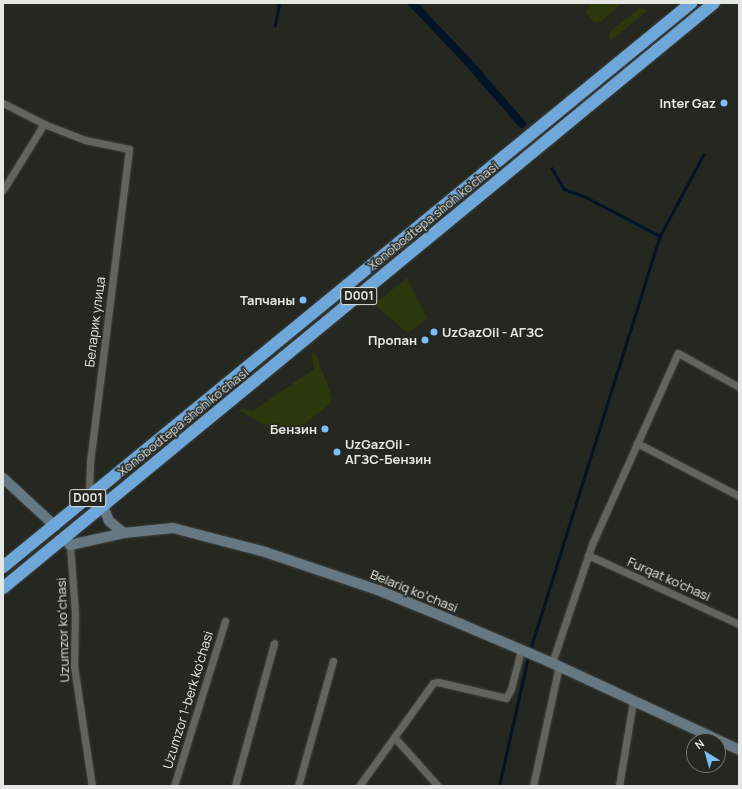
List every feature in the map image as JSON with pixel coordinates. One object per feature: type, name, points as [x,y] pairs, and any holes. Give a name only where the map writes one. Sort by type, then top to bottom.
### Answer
[{"type":"highway","name":"Xonobodtepa shoh ko'chasi","points":[[3,568],[691,3]]},
{"type":"highway","name":"Xonobodtepa shoh ko'chasi","points":[[3,588],[67,541],[103,506],[714,3]]},
{"type":"highway","points":[[645,41],[654,52]]},
{"type":"highway","points":[[487,171],[496,169],[500,171],[501,176],[498,181]]},
{"type":"highway","points":[[277,344],[287,355]]},
{"type":"highway","points":[[54,526],[67,541]]},
{"type":"street","points":[[3,103],[44,124],[3,190]]},
{"type":"street","name":"Беларик улица","points":[[44,124],[85,140],[129,149],[90,463],[89,498]]},
{"type":"street","points":[[533,786],[556,664],[588,555],[678,353],[739,387]]},
{"type":"street","points":[[637,443],[739,496]]},
{"type":"street","points":[[3,478],[54,526]]},
{"type":"street","points":[[103,506],[109,521],[124,533]]},
{"type":"street","name":"Belariq koʻchasi","points":[[67,541],[156,529],[181,529],[265,552],[378,590],[556,664],[633,702],[739,750]]},
{"type":"street","name":"Uzumzor koʻchasi","points":[[67,541],[75,613],[74,666],[92,786]]},
{"type":"street","name":"Furqat ko'chasi","points":[[588,555],[739,624]]},
{"type":"street","name":"Uzumzor 1-berk ko'chasi","points":[[174,786],[225,621]]},
{"type":"street","points":[[235,786],[274,642]]},
{"type":"street","points":[[359,786],[395,738],[433,683],[438,682],[506,698],[511,689],[521,650]]},
{"type":"street","points":[[298,786],[333,660]]},
{"type":"street","points":[[619,786],[633,702]]},
{"type":"street","points":[[395,738],[438,786]]},
{"type":"green space","points":[[590,3],[622,3],[602,21],[594,22],[586,12]]},
{"type":"green space","points":[[640,8],[648,10],[612,40],[609,38],[610,31]]},
{"type":"green space","points":[[407,278],[427,318],[410,332],[406,332],[374,304]]},
{"type":"green space","points":[[315,351],[332,398],[330,404],[291,434],[284,435],[239,411],[242,408],[252,411],[314,369],[311,354]]},
{"type":"waterway","points":[[275,26],[279,3]]},
{"type":"waterway","points":[[412,3],[468,62],[522,124]]},
{"type":"waterway","points":[[530,650],[660,236],[703,155]]},
{"type":"waterway","points":[[552,168],[564,189],[586,197],[660,236]]},
{"type":"waterway","points":[[499,786],[528,657]]},
{"type":"place","name":"Inter Gaz","points":[[724,103]]},
{"type":"place","name":"Тапчаны","points":[[303,300]]},
{"type":"place","name":"UzGazOil - АГЗС","points":[[434,332]]},
{"type":"place","name":"Пропан","points":[[425,340]]},
{"type":"place","name":"Бензин","points":[[325,429]]},
{"type":"place","name":"UzGazOil - АГЗС-Бензин","points":[[337,452]]}]
